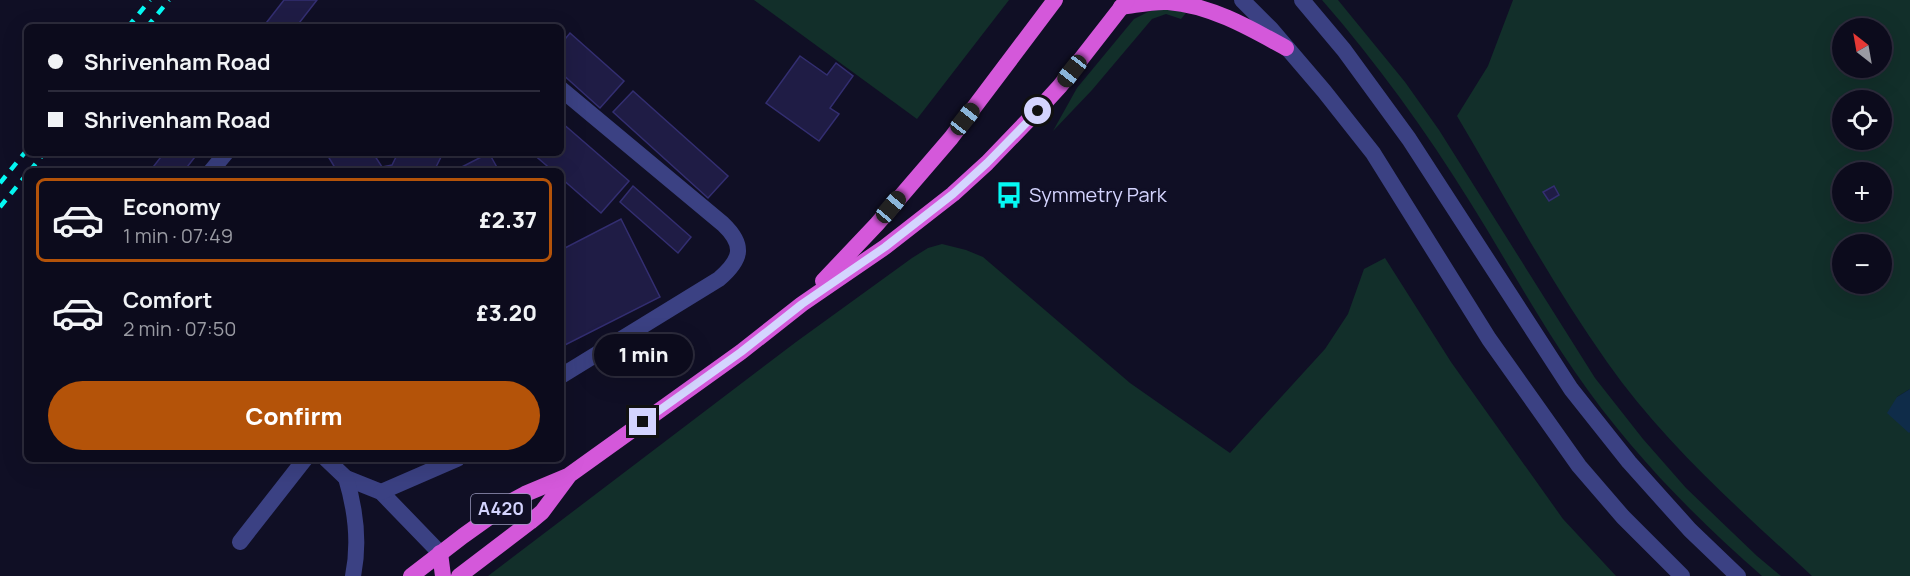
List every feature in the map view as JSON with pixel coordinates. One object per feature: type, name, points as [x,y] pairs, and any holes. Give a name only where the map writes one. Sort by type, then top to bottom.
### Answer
[{"type":"highway","name":"A420","points":[[802,304],[877,224],[951,138],[1055,0]]},
{"type":"highway","points":[[1124,4],[1168,2],[1197,7],[1240,24],[1286,48]]},
{"type":"highway","name":"A420","points":[[411,576],[518,498],[568,476],[741,352],[802,304],[885,247],[953,194],[987,163],[1060,86],[1124,4]]},
{"type":"highway","name":"A420","points":[[459,576],[542,512],[568,476]]},
{"type":"highway","points":[[440,553],[443,576]]},
{"type":"street","points":[[1242,0],[1271,29],[1373,153],[1489,339],[1579,466],[1623,517],[1682,576]]},
{"type":"street","points":[[1302,0],[1344,50],[1409,139],[1571,389],[1629,462],[1690,530],[1738,576]]},
{"type":"street","points":[[564,92],[723,224],[736,239],[738,251],[736,261],[719,279],[564,374]]},
{"type":"street","points":[[214,168],[224,156]]},
{"type":"street","points":[[240,542],[302,462]]},
{"type":"street","points":[[329,462],[346,478],[381,492],[440,553]]},
{"type":"street","points":[[381,492],[450,462]]},
{"type":"street","points":[[346,478],[354,504],[357,527],[357,554],[352,576]]},
{"type":"green space","points":[[754,0],[1009,0],[917,119]]},
{"type":"green space","points":[[1322,0],[1338,0],[1405,82],[1439,130],[1595,378],[1643,439],[1686,488],[1781,576],[1762,576],[1736,553],[1662,480],[1616,428],[1561,351],[1436,149],[1362,48]]},
{"type":"green space","points":[[1513,0],[1910,0],[1910,389],[1897,397],[1910,432],[1910,576],[1812,576],[1757,526],[1678,448],[1629,392],[1567,302],[1457,116],[1488,66]]},
{"type":"green space","points":[[1152,10],[1177,10],[1186,13],[1181,19],[1166,14],[1152,19],[1092,90],[1053,131],[1077,88],[1134,19]]},
{"type":"green space","points":[[942,244],[983,257],[1130,383],[1230,453],[1325,349],[1348,314],[1364,269],[1385,258],[1451,362],[1563,519],[1616,576],[488,576],[796,342],[912,258],[928,248]]},
{"type":"water","points":[[1910,389],[1909,433],[1887,413],[1897,397]]},
{"type":"building","points":[[284,0],[317,0],[298,24],[265,24]]},
{"type":"building","points":[[570,33],[624,81],[600,108],[564,76],[564,40]]},
{"type":"building","points":[[800,56],[827,75],[836,63],[853,76],[830,108],[839,114],[819,141],[766,103]]},
{"type":"building","points":[[633,91],[728,176],[708,198],[613,112]]},
{"type":"building","points":[[564,125],[629,181],[601,213],[564,181],[564,168],[550,168],[536,156],[564,156]]},
{"type":"building","points":[[162,156],[196,156],[186,168],[152,168]]},
{"type":"building","points":[[328,156],[375,156],[382,167],[392,165],[396,156],[442,156],[436,168],[335,168]]},
{"type":"building","points":[[483,156],[491,156],[497,168],[460,168]]},
{"type":"building","points":[[633,186],[691,237],[678,253],[620,202]]},
{"type":"building","points":[[1554,186],[1559,195],[1549,201],[1543,192]]},
{"type":"building","points":[[621,219],[660,297],[564,345],[564,248]]},
{"type":"railway","points":[[130,24],[150,0]]},
{"type":"railway","points":[[149,24],[169,0]]},
{"type":"railway","points":[[0,183],[24,154]]},
{"type":"railway","points":[[32,168],[42,156]]},
{"type":"railway","points":[[0,207],[24,178]]},
{"type":"place","name":"Symmetry Park","points":[[1009,195]]},
{"type":"route","points":[[643,422],[741,352],[802,304],[885,247],[953,194],[1038,111]]}]
